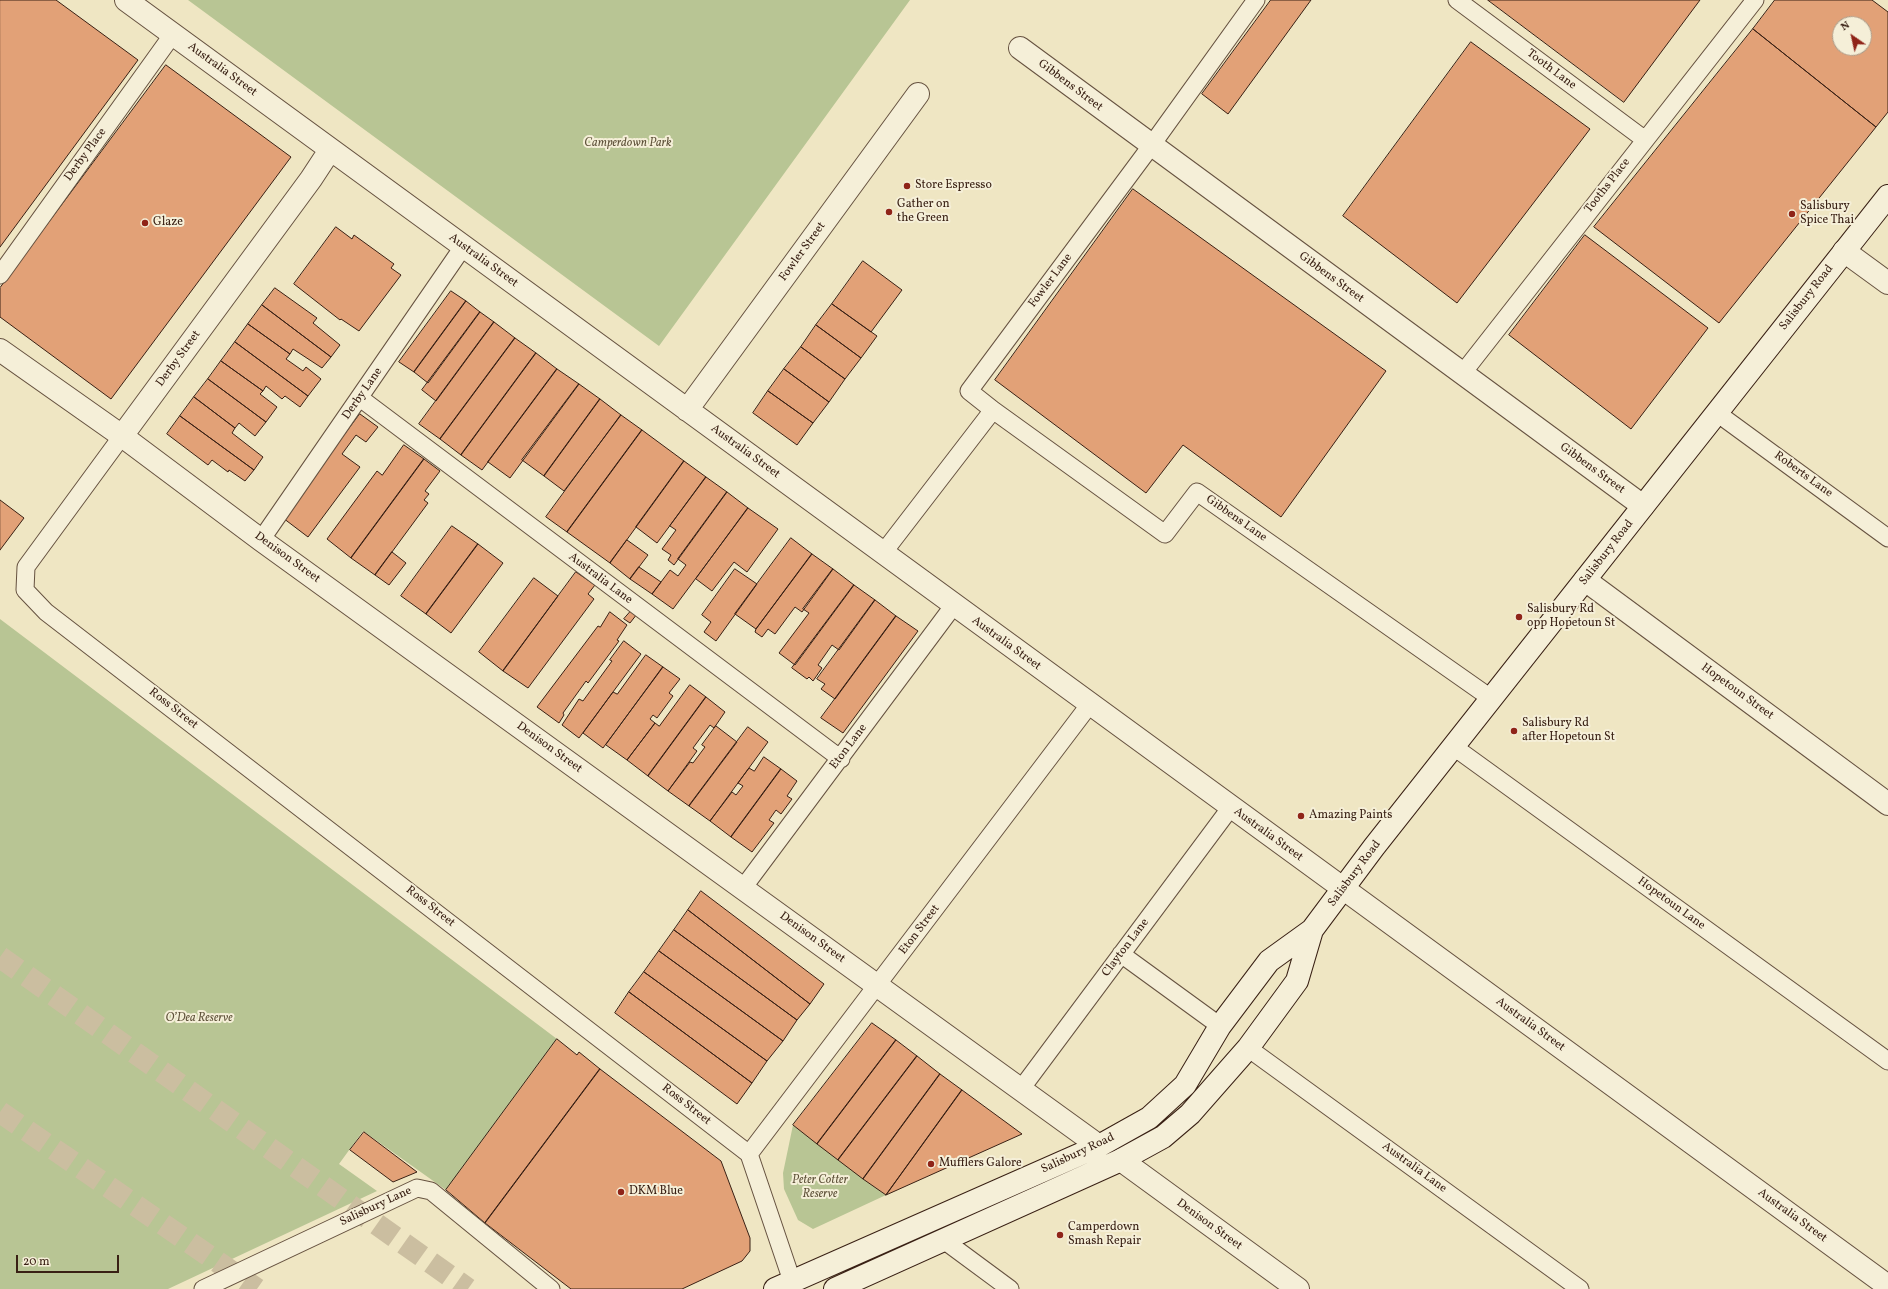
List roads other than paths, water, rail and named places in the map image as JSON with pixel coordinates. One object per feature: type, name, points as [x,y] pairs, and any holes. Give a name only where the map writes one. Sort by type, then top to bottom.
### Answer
[{"type":"street","name":"Australia Street","points":[[126,0],[1888,1286]]},
{"type":"street","name":"Gibbens Street","points":[[1020,48],[1151,146],[1643,506]]},
{"type":"street","name":"Fowler Street","points":[[687,410],[918,94]]},
{"type":"street","name":"Derby Street","points":[[122,436],[311,179],[330,150]]},
{"type":"street","name":"Salisbury Road","points":[[784,1285],[1099,1146],[1149,1118],[1185,1084],[1220,1026],[1269,961],[1312,930],[1492,698],[1888,196]]},
{"type":"street","points":[[1844,251],[1888,283]]},
{"type":"street","name":"Denison Street","points":[[0,350],[122,436],[261,540],[1099,1146]]},
{"type":"street","name":"Hopetoun Street","points":[[1585,580],[1888,804]]},
{"type":"street","name":"Salisbury Road","points":[[835,1289],[945,1241],[1121,1160],[1163,1137],[1190,1114],[1248,1048],[1297,981],[1312,930]]},
{"type":"street","name":"Denison Street","points":[[1121,1160],[1298,1289]]},
{"type":"lane","name":"Fowler Lane","points":[[992,410],[969,391],[1151,146],[1256,0]]},
{"type":"lane","name":"Tooth Lane","points":[[1457,0],[1644,139]]},
{"type":"lane","name":"Tooths Place","points":[[1462,374],[1644,139],[1756,0]]},
{"type":"lane","name":"Derby Place","points":[[0,275],[173,34]]},
{"type":"lane","name":"Derby Lane","points":[[261,540],[463,247]]},
{"type":"lane","name":"Australia Lane","points":[[360,398],[841,759]]},
{"type":"lane","points":[[883,553],[992,410]]},
{"type":"lane","name":"Gibbens Lane","points":[[992,410],[1165,534],[1197,492],[1492,698]]},
{"type":"lane","name":"Roberts Lane","points":[[1717,413],[1888,538]]},
{"type":"lane","name":"Derby Street","points":[[26,567],[122,436]]},
{"type":"lane","name":"Ross Street","points":[[26,567],[25,590],[46,612],[749,1154]]},
{"type":"lane","name":"Eton Lane","points":[[743,888],[841,759],[954,605]]},
{"type":"lane","name":"Eton Street","points":[[749,1154],[878,986],[1090,704]]},
{"type":"lane","name":"Hopetoun Lane","points":[[1454,747],[1888,1061]]},
{"type":"lane","name":"Clayton Lane","points":[[1021,1089],[1231,807]]},
{"type":"lane","points":[[1121,954],[1220,1026]]},
{"type":"lane","name":"Australia Lane","points":[[1248,1048],[1580,1289]]},
{"type":"lane","points":[[749,1154],[784,1285]]},
{"type":"lane","name":"Salisbury Lane","points":[[203,1289],[417,1188],[431,1192],[551,1289]]},
{"type":"lane","points":[[945,1241],[1010,1289]]},
{"type":"tunnel","points":[[0,957],[468,1289]]},
{"type":"tunnel","points":[[0,1112],[257,1289]]},
{"type":"place","name":"Store Espresso","points":[[907,186]]},
{"type":"place","name":"Gather on the Green","points":[[889,212]]},
{"type":"place","name":"Salisbury Spice Thai","points":[[1792,214]]},
{"type":"place","name":"Glaze","points":[[145,223]]},
{"type":"place","name":"Salisbury Rd opp Hopetoun St","points":[[1519,617]]},
{"type":"place","name":"Salisbury Rd after Hopetoun St","points":[[1514,731]]},
{"type":"place","name":"Amazing Paints","points":[[1301,816]]},
{"type":"place","name":"Mufflers Galore","points":[[931,1164]]},
{"type":"place","name":"DKM Blue","points":[[621,1192]]},
{"type":"place","name":"Camperdown Smash Repair","points":[[1060,1235]]},
{"type":"park label","name":"Camperdown Park","points":[[628,144]]},
{"type":"park label","name":"O’Dea Reserve","points":[[199,1019]]},
{"type":"park label","name":"Peter Cotter Reserve","points":[[820,1188]]}]
